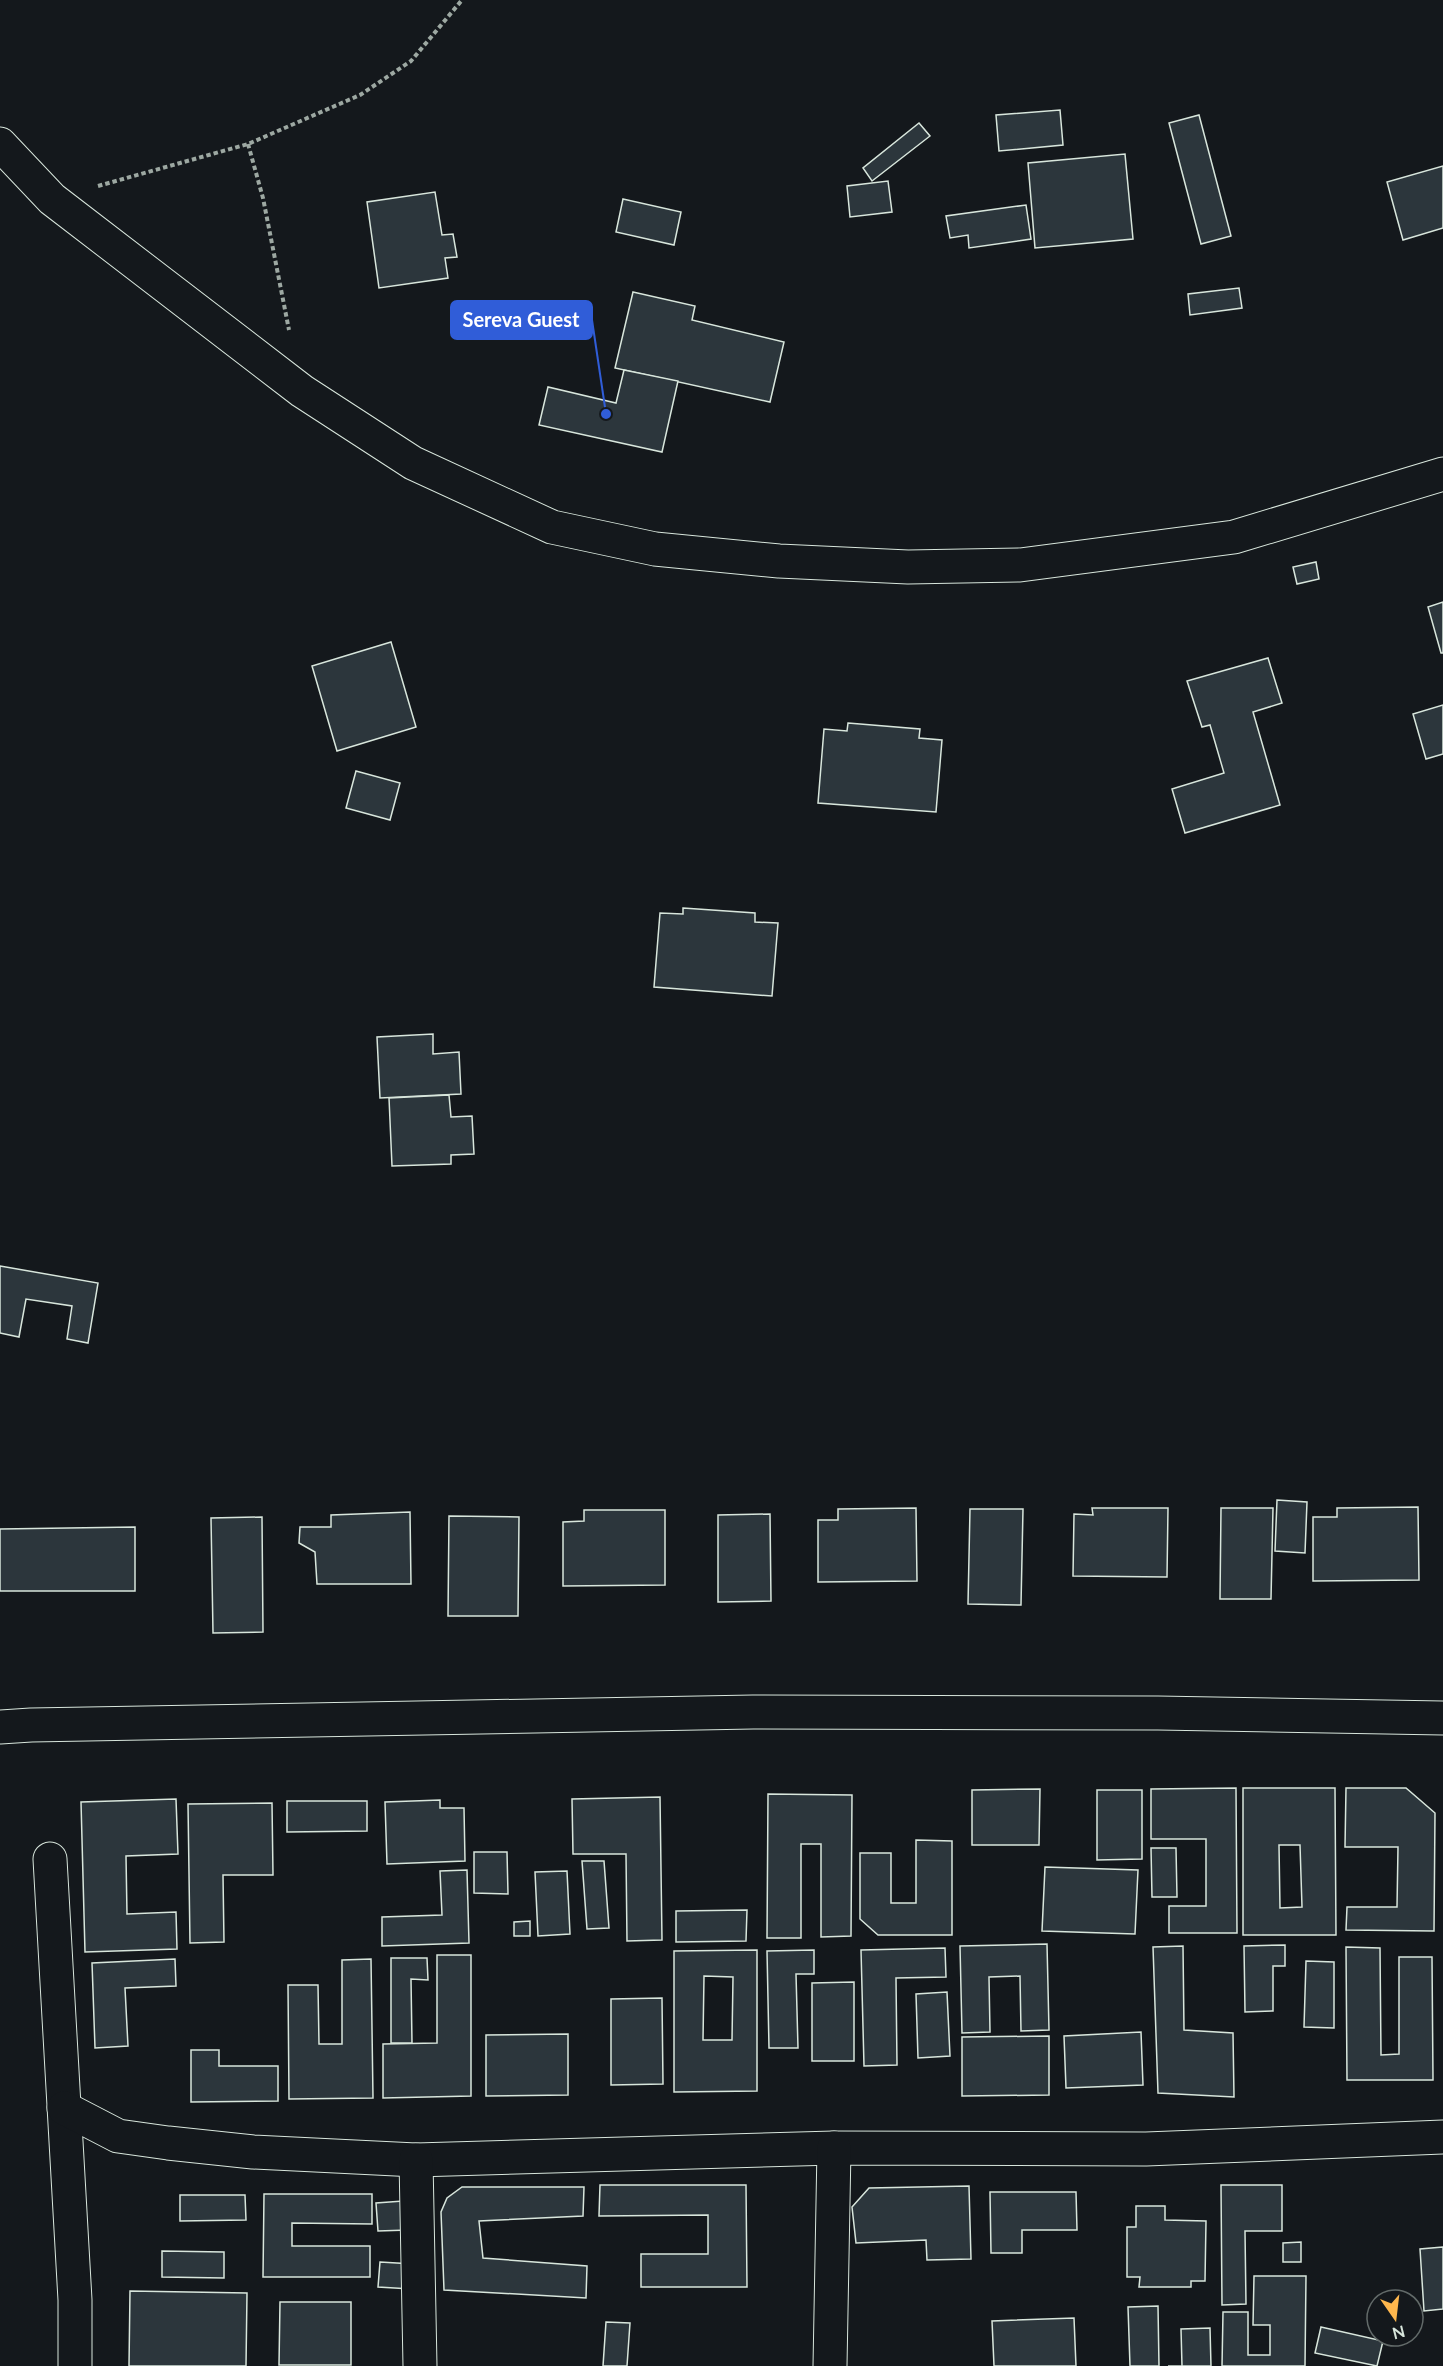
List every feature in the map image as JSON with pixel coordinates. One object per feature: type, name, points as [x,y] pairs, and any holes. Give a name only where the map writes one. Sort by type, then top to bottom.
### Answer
[{"type":"street","points":[[0,144],[52,199],[302,391],[412,463],[552,526],[655,549],[802,562],[908,567],[1020,565],[1234,537],[1443,474]]},
{"type":"street","points":[[0,1727],[753,1712],[1158,1713],[1443,1718]]},
{"type":"street","points":[[50,1859],[75,2300],[75,2366]]},
{"type":"street","points":[[64,2108],[118,2136],[253,2152],[416,2160],[834,2148],[1146,2149],[1443,2138]]},
{"type":"street","points":[[830,2366],[834,2148]]},
{"type":"street","points":[[416,2160],[420,2366]]},
{"type":"path","points":[[52,199],[248,144],[360,95],[411,61],[462,0]]},
{"type":"path","points":[[248,144],[263,198],[290,333]]},
{"type":"building","points":[[1060,110],[1063,145],[999,151],[996,115]]},
{"type":"building","points":[[1199,115],[1231,236],[1201,244],[1169,123]]},
{"type":"building","points":[[919,123],[930,136],[872,181],[863,168]]},
{"type":"building","points":[[1125,154],[1133,239],[1035,248],[1028,163]]},
{"type":"building","points":[[1443,166],[1443,228],[1403,240],[1387,182]]},
{"type":"building","points":[[888,181],[892,212],[850,217],[847,186]]},
{"type":"building","points":[[435,192],[442,235],[453,234],[457,257],[445,258],[448,278],[379,288],[367,202]]},
{"type":"building","points":[[623,199],[681,212],[674,245],[616,232]]},
{"type":"building","points":[[1026,205],[1031,239],[969,248],[968,235],[950,238],[946,216]]},
{"type":"building","points":[[1239,288],[1242,308],[1190,315],[1188,294]]},
{"type":"building","points":[[633,292],[695,306],[692,320],[784,342],[770,402],[615,368]]},
{"type":"building","points":[[624,370],[678,381],[662,452],[539,425],[548,387],[616,403]]},
{"type":"building","points":[[1316,562],[1319,579],[1297,584],[1293,567]]},
{"type":"building","points":[[1443,602],[1443,653],[1441,653],[1428,607]]},
{"type":"building","points":[[391,642],[416,727],[337,751],[312,666]]},
{"type":"building","points":[[1268,658],[1282,703],[1253,712],[1280,805],[1185,833],[1172,789],[1224,773],[1210,725],[1202,727],[1187,681]]},
{"type":"building","points":[[1443,705],[1443,754],[1426,759],[1413,714]]},
{"type":"building","points":[[848,723],[920,729],[919,738],[942,740],[936,812],[818,803],[824,729],[847,731]]},
{"type":"building","points":[[356,771],[400,783],[390,820],[346,808]]},
{"type":"building","points":[[683,908],[755,913],[755,922],[778,923],[772,996],[654,987],[660,913],[683,914]]},
{"type":"building","points":[[433,1034],[433,1054],[459,1052],[461,1094],[380,1098],[377,1037]]},
{"type":"building","points":[[449,1095],[451,1117],[472,1116],[474,1154],[451,1155],[451,1164],[392,1166],[389,1098]]},
{"type":"building","points":[[0,1266],[98,1283],[88,1343],[67,1339],[72,1306],[26,1299],[19,1337],[0,1333]]},
{"type":"building","points":[[1277,1500],[1307,1502],[1305,1553],[1275,1551]]},
{"type":"building","points":[[1418,1507],[1419,1580],[1313,1581],[1313,1517],[1337,1517],[1337,1508]]},
{"type":"building","points":[[916,1508],[917,1581],[818,1582],[818,1520],[838,1520],[838,1509]]},
{"type":"building","points":[[1092,1508],[1168,1508],[1167,1577],[1073,1576],[1074,1514],[1093,1515]]},
{"type":"building","points":[[1221,1508],[1273,1508],[1271,1599],[1220,1599]]},
{"type":"building","points":[[970,1509],[1023,1509],[1021,1605],[968,1604]]},
{"type":"building","points":[[584,1510],[665,1510],[665,1585],[563,1586],[563,1522],[584,1521]]},
{"type":"building","points":[[410,1512],[411,1584],[317,1584],[315,1552],[299,1543],[300,1527],[331,1527],[331,1515]]},
{"type":"building","points":[[770,1514],[771,1601],[718,1602],[718,1515]]},
{"type":"building","points":[[449,1516],[519,1517],[518,1616],[448,1616]]},
{"type":"building","points":[[262,1517],[263,1632],[213,1633],[211,1518]]},
{"type":"building","points":[[135,1527],[135,1591],[0,1591],[0,1529]]},
{"type":"building","points":[[1236,1788],[1237,1933],[1169,1933],[1169,1906],[1206,1906],[1206,1839],[1151,1839],[1151,1789]]},
{"type":"building","points":[[1243,1788],[1335,1788],[1336,1935],[1243,1935]],"holes":[[[1279,1845],[1300,1845],[1302,1907],[1280,1908]]]},
{"type":"building","points":[[1346,1788],[1406,1788],[1435,1813],[1434,1931],[1346,1930],[1347,1907],[1397,1907],[1398,1847],[1345,1847]]},
{"type":"building","points":[[1040,1789],[1039,1845],[972,1845],[972,1790]]},
{"type":"building","points":[[1097,1790],[1142,1790],[1142,1859],[1097,1860]]},
{"type":"building","points":[[768,1794],[852,1795],[851,1936],[821,1937],[821,1844],[801,1844],[801,1938],[767,1938]]},
{"type":"building","points":[[660,1797],[662,1940],[627,1941],[626,1854],[573,1854],[572,1799]]},
{"type":"building","points":[[176,1799],[178,1854],[126,1856],[127,1914],[176,1912],[177,1949],[85,1952],[81,1802]]},
{"type":"building","points":[[440,1800],[440,1808],[464,1808],[465,1861],[387,1864],[385,1802]]},
{"type":"building","points":[[287,1801],[367,1801],[367,1831],[287,1832]]},
{"type":"building","points":[[272,1803],[273,1875],[223,1875],[224,1942],[190,1943],[188,1804]]},
{"type":"building","points":[[916,1840],[952,1841],[952,1935],[878,1935],[860,1919],[860,1853],[891,1853],[891,1903],[916,1903]]},
{"type":"building","points":[[1151,1848],[1176,1848],[1177,1897],[1152,1897]]},
{"type":"building","points":[[474,1852],[507,1852],[508,1894],[474,1893]]},
{"type":"building","points":[[582,1861],[604,1861],[609,1928],[587,1929]]},
{"type":"building","points":[[1045,1867],[1138,1870],[1135,1934],[1042,1931]]},
{"type":"building","points":[[467,1870],[469,1943],[382,1946],[382,1917],[442,1915],[440,1871]]},
{"type":"building","points":[[567,1871],[570,1934],[538,1936],[535,1872]]},
{"type":"building","points":[[747,1910],[746,1941],[676,1942],[676,1911]]},
{"type":"building","points":[[530,1921],[530,1936],[514,1936],[514,1922]]},
{"type":"building","points":[[1047,1944],[1049,2030],[1021,2031],[1020,1976],[989,1977],[990,2032],[962,2033],[960,1946]]},
{"type":"building","points":[[1285,1945],[1285,1966],[1273,1966],[1273,2011],[1245,2012],[1244,1946]]},
{"type":"building","points":[[1183,1946],[1184,2030],[1233,2033],[1234,2097],[1158,2093],[1153,1947]]},
{"type":"building","points":[[1346,1947],[1380,1948],[1381,2055],[1399,2054],[1399,1957],[1432,1957],[1433,2080],[1347,2080]]},
{"type":"building","points":[[945,1948],[946,1977],[896,1978],[897,2065],[864,2066],[861,1950]]},
{"type":"building","points":[[757,1950],[757,2091],[674,2092],[674,1951]],"holes":[[[704,1976],[733,1977],[732,2040],[703,2040]]]},
{"type":"building","points":[[814,1950],[814,1974],[796,1974],[798,2048],[769,2048],[767,1951]]},
{"type":"building","points":[[437,1955],[471,1955],[471,2096],[383,2098],[383,2044],[437,2043]]},
{"type":"building","points":[[391,1958],[427,1958],[428,1980],[411,1979],[412,2043],[391,2043]]},
{"type":"building","points":[[175,1959],[176,1986],[125,1988],[128,2046],[95,2048],[92,1963]]},
{"type":"building","points":[[371,1959],[373,2098],[289,2099],[288,1985],[318,1985],[319,2044],[342,2044],[342,1960]]},
{"type":"building","points":[[1306,1961],[1334,1962],[1334,2028],[1304,2027]]},
{"type":"building","points":[[854,1982],[854,2061],[812,2061],[812,1983]]},
{"type":"building","points":[[947,1992],[950,2056],[918,2058],[916,1994]]},
{"type":"building","points":[[662,1998],[663,2084],[611,2085],[611,1999]]},
{"type":"building","points":[[1141,2032],[1143,2085],[1066,2088],[1064,2036]]},
{"type":"building","points":[[568,2034],[568,2095],[486,2096],[486,2035]]},
{"type":"building","points":[[1049,2036],[1049,2095],[962,2096],[962,2037]]},
{"type":"building","points":[[191,2050],[219,2050],[219,2066],[278,2066],[278,2101],[191,2102]]},
{"type":"building","points":[[600,2185],[746,2185],[747,2287],[641,2287],[641,2254],[708,2254],[708,2215],[599,2216]]},
{"type":"building","points":[[1221,2185],[1282,2185],[1282,2231],[1245,2231],[1246,2304],[1222,2305]]},
{"type":"building","points":[[969,2186],[971,2259],[927,2260],[926,2240],[856,2243],[852,2207],[869,2188]]},
{"type":"building","points":[[462,2187],[584,2187],[583,2216],[479,2221],[483,2258],[587,2266],[586,2298],[444,2290],[441,2212],[447,2198]]},
{"type":"building","points":[[990,2192],[1076,2192],[1077,2230],[1022,2230],[1022,2253],[991,2253]]},
{"type":"building","points":[[264,2194],[372,2194],[372,2224],[292,2223],[292,2246],[370,2246],[370,2277],[263,2277]]},
{"type":"building","points":[[180,2195],[245,2195],[246,2220],[180,2221]]},
{"type":"building","points":[[403,2201],[408,2230],[378,2231],[376,2203]]},
{"type":"building","points":[[1136,2206],[1165,2206],[1165,2220],[1206,2221],[1205,2281],[1191,2281],[1191,2287],[1139,2287],[1140,2277],[1127,2277],[1127,2227],[1136,2227]]},
{"type":"building","points":[[1301,2242],[1301,2262],[1283,2262],[1283,2243]]},
{"type":"building","points":[[1443,2247],[1443,2309],[1425,2311],[1425,2288],[1423,2288],[1420,2249]]},
{"type":"building","points":[[162,2251],[224,2252],[224,2278],[162,2277]]},
{"type":"building","points":[[380,2262],[413,2264],[411,2289],[378,2287]]},
{"type":"building","points":[[1254,2276],[1306,2276],[1305,2366],[1222,2366],[1223,2312],[1248,2312],[1248,2355],[1270,2355],[1270,2325],[1253,2325]]},
{"type":"building","points":[[130,2291],[247,2293],[246,2366],[129,2366]]},
{"type":"building","points":[[280,2302],[351,2302],[351,2365],[279,2365]]},
{"type":"building","points":[[1158,2306],[1159,2366],[1130,2366],[1128,2307]]},
{"type":"building","points":[[1074,2318],[1076,2366],[994,2366],[992,2321]]},
{"type":"building","points":[[606,2322],[630,2323],[627,2366],[603,2366]]},
{"type":"building","points":[[1321,2327],[1365,2337],[1365,2348],[1381,2348],[1377,2366],[1315,2353]]},
{"type":"building","points":[[1210,2328],[1211,2366],[1182,2366],[1181,2329]]},
{"type":"place","name":"Sereva Guest","points":[[606,414]]}]
